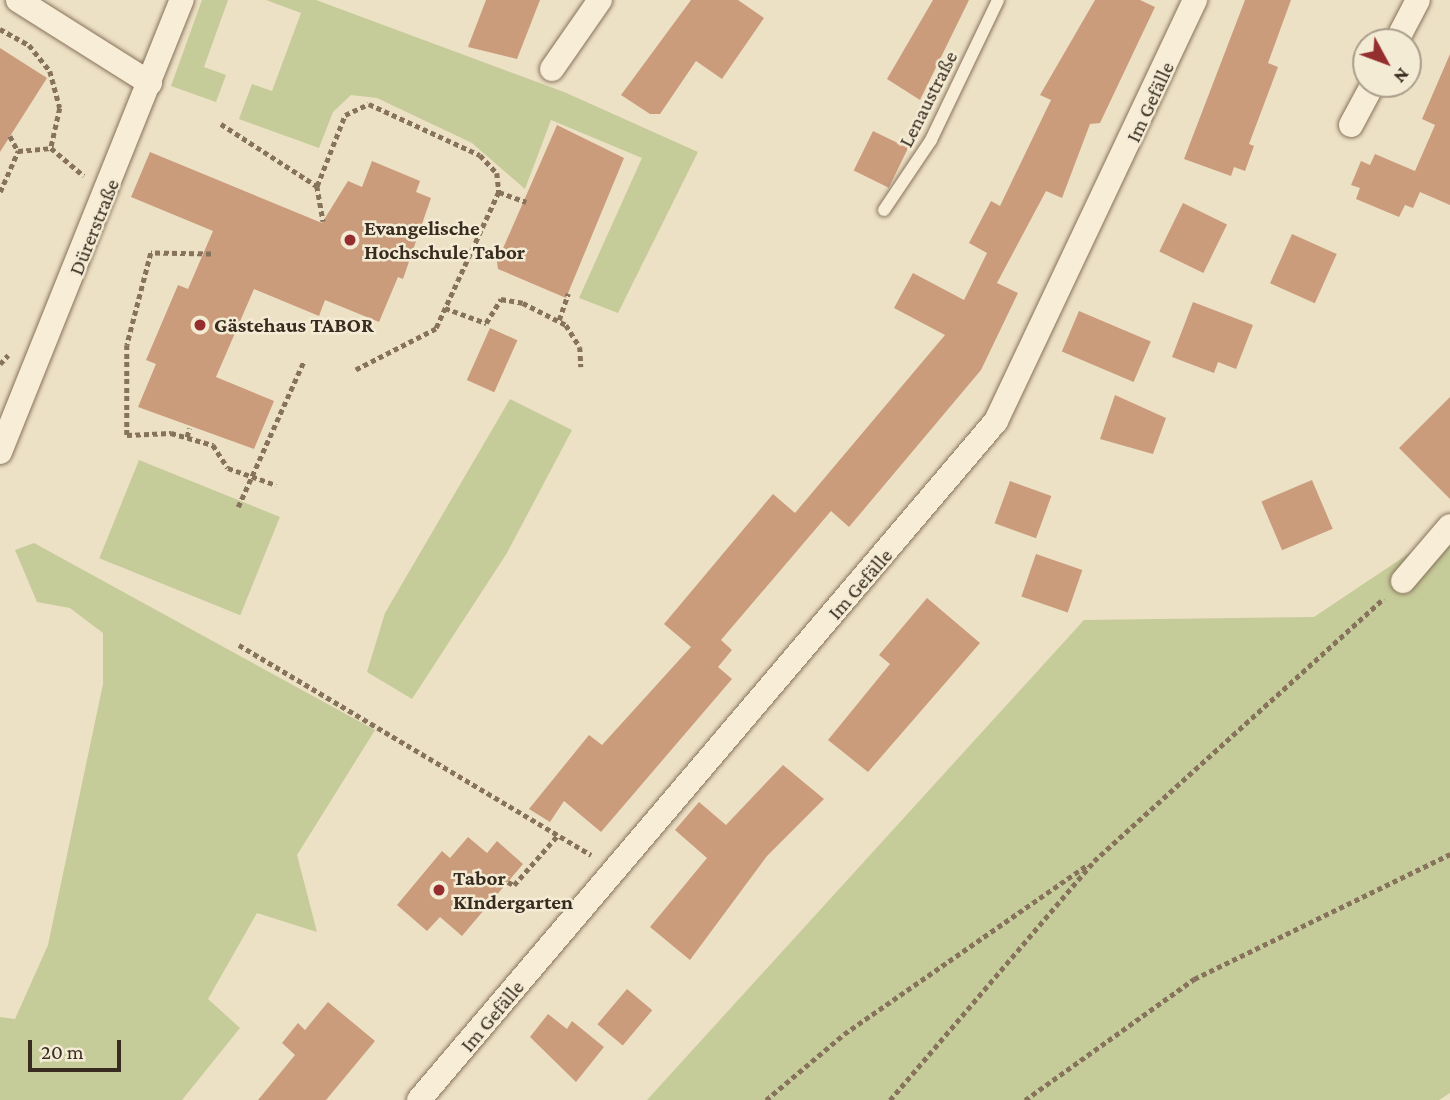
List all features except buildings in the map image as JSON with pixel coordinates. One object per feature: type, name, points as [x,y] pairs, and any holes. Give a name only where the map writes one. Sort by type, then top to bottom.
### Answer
[{"type":"street","points":[[18,0],[150,83]]},
{"type":"street","name":"Dürerstraße","points":[[0,452],[182,0]]},
{"type":"street","points":[[552,69],[600,0]]},
{"type":"street","name":"Im Gefälle","points":[[419,1100],[996,421],[1195,0]]},
{"type":"street","points":[[1403,28],[1418,0]]},
{"type":"street","points":[[1351,125],[1365,98]]},
{"type":"street","points":[[1403,581],[1450,526]]},
{"type":"lane","name":"Lenaustraße","points":[[884,210],[931,140],[998,0]]},
{"type":"path","points":[[0,29],[29,45],[50,71],[60,108],[51,148]]},
{"type":"path","points":[[323,221],[317,186],[345,116],[369,104],[480,155],[497,173],[499,192],[436,329],[356,370]]},
{"type":"path","points":[[221,124],[317,186]]},
{"type":"path","points":[[10,136],[18,151]]},
{"type":"path","points":[[18,151],[51,148],[88,179]]},
{"type":"path","points":[[0,192],[18,151]]},
{"type":"path","points":[[499,192],[526,202]]},
{"type":"path","points":[[211,254],[151,253],[127,345],[127,435],[187,437],[213,445],[228,468],[251,479],[276,485]]},
{"type":"path","points":[[559,320],[568,294]]},
{"type":"path","points":[[446,308],[486,323],[493,305],[511,300],[559,320],[580,347],[581,367]]},
{"type":"path","points":[[238,507],[304,361]]},
{"type":"path","points":[[187,437],[188,428]]},
{"type":"path","points":[[890,1100],[1094,861],[1403,581]]},
{"type":"path","points":[[239,645],[616,869]]},
{"type":"path","points":[[508,881],[514,885],[558,835]]},
{"type":"path","points":[[1025,1100],[1194,979],[1450,854]]},
{"type":"path","points":[[766,1100],[844,1034],[1094,861]]},
{"type":"green space","points":[[202,0],[228,0],[204,67],[226,75],[216,102],[171,86]]},
{"type":"green space","points":[[266,0],[316,0],[564,92],[698,152],[618,313],[579,298],[642,158],[551,120],[525,189],[472,143],[377,98],[351,95],[333,112],[319,148],[239,119],[252,84],[272,91],[301,13]]},
{"type":"green space","points":[[510,399],[572,430],[507,553],[412,699],[367,672],[385,613]]},
{"type":"green space","points":[[139,460],[280,517],[240,615],[99,558]]},
{"type":"green space","points":[[1450,526],[1450,1093],[1439,1100],[647,1100],[1084,620],[1314,617]]},
{"type":"green space","points":[[34,543],[375,730],[297,855],[317,932],[257,913],[208,999],[240,1028],[182,1100],[0,1100],[0,1017],[15,1019],[48,945],[103,684],[103,633],[70,608],[37,602],[15,550]]},
{"type":"place","name":"Evangelische Hochschule Tabor","points":[[350,240]]},
{"type":"place","name":"Gästehaus TABOR","points":[[200,325]]},
{"type":"place","name":"Tabor KIndergarten","points":[[439,890]]}]
